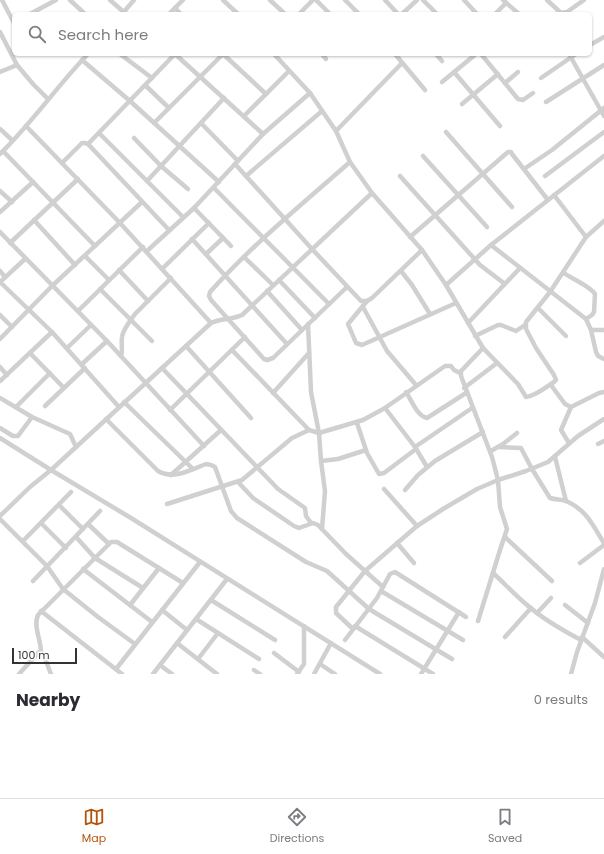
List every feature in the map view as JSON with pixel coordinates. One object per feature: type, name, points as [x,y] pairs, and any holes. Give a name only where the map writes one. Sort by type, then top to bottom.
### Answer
[{"type":"street","points":[[2,0],[12,19]]},
{"type":"street","points":[[34,12],[56,0]]},
{"type":"street","points":[[70,0],[83,12]]},
{"type":"street","points":[[110,0],[123,12]]},
{"type":"street","points":[[125,12],[134,0]]},
{"type":"street","points":[[171,12],[183,0]]},
{"type":"street","points":[[223,0],[236,12]]},
{"type":"street","points":[[270,0],[283,12]]},
{"type":"street","points":[[301,12],[313,0]]},
{"type":"street","points":[[316,0],[328,12]]},
{"type":"street","points":[[345,0],[357,12]]},
{"type":"street","points":[[385,0],[396,12]]},
{"type":"street","points":[[404,12],[417,0]]},
{"type":"street","points":[[423,0],[435,12]]},
{"type":"street","points":[[464,0],[475,12]]},
{"type":"street","points":[[547,0],[560,12]]},
{"type":"street","points":[[567,12],[584,0]]},
{"type":"street","points":[[497,12],[505,1],[517,12]]},
{"type":"street","points":[[175,8],[179,12]]},
{"type":"street","points":[[0,32],[12,55]]},
{"type":"street","points":[[592,44],[604,37]]},
{"type":"street","points":[[12,56],[17,65],[48,99]]},
{"type":"street","points":[[86,56],[2,152],[95,246]]},
{"type":"street","points":[[123,56],[152,78]]},
{"type":"street","points":[[88,144],[146,86],[173,56]]},
{"type":"street","points":[[177,56],[263,134]]},
{"type":"street","points":[[154,123],[221,56]]},
{"type":"street","points":[[225,56],[266,94]]},
{"type":"street","points":[[276,56],[310,93],[336,131],[350,162],[372,193],[422,250],[446,285],[483,348],[518,384],[526,397],[551,385],[556,378],[536,348],[525,325]]},
{"type":"street","points":[[397,56],[425,90]]},
{"type":"street","points":[[438,56],[442,61]]},
{"type":"street","points":[[442,82],[473,56]]},
{"type":"street","points":[[483,56],[518,100],[523,100],[533,93]]},
{"type":"street","points":[[541,78],[570,56],[602,109],[604,116]]},
{"type":"street","points":[[82,60],[130,101],[218,182]]},
{"type":"street","points":[[336,131],[402,63]]},
{"type":"street","points":[[0,72],[17,65]]},
{"type":"street","points":[[546,102],[604,65]]},
{"type":"street","points":[[244,116],[289,71]]},
{"type":"street","points":[[454,72],[500,126]]},
{"type":"street","points":[[505,83],[518,72]]},
{"type":"street","points":[[462,104],[498,74]]},
{"type":"street","points":[[146,86],[169,108]]},
{"type":"street","points":[[146,251],[214,188],[263,134],[310,93]]},
{"type":"street","points":[[147,181],[224,98]]},
{"type":"street","points":[[524,169],[552,150],[602,109]]},
{"type":"street","points":[[246,176],[322,111]]},
{"type":"street","points":[[201,123],[284,219],[347,287],[361,301],[367,301]]},
{"type":"street","points":[[26,126],[120,222],[211,323]]},
{"type":"street","points":[[0,129],[12,140]]},
{"type":"street","points":[[446,132],[512,207]]},
{"type":"street","points":[[545,176],[604,132]]},
{"type":"street","points":[[99,133],[183,217]]},
{"type":"street","points":[[134,138],[161,166],[188,189]]},
{"type":"street","points":[[62,163],[82,143],[88,144],[169,230]]},
{"type":"street","points":[[410,237],[508,152],[511,152],[548,200]]},
{"type":"street","points":[[423,156],[487,227]]},
{"type":"street","points":[[446,285],[491,245],[604,156]]},
{"type":"street","points":[[347,287],[273,358],[267,360],[264,359],[209,296],[210,292],[225,275],[284,219],[350,162]]},
{"type":"street","points":[[400,176],[475,260],[504,284]]},
{"type":"street","points":[[10,243],[78,179]]},
{"type":"street","points":[[0,212],[33,182]]},
{"type":"street","points":[[214,188],[329,304]]},
{"type":"street","points":[[0,191],[12,202]]},
{"type":"street","points":[[0,516],[211,323],[236,318],[252,306],[372,193]]},
{"type":"street","points":[[554,195],[586,237]]},
{"type":"street","points":[[0,339],[52,286],[142,202]]},
{"type":"street","points":[[194,208],[231,246]]},
{"type":"street","points":[[34,220],[75,265]]},
{"type":"street","points":[[475,336],[498,325],[516,331],[525,325],[564,273],[586,237],[604,222]]},
{"type":"street","points":[[162,269],[209,223]]},
{"type":"street","points":[[0,232],[107,341],[204,446]]},
{"type":"street","points":[[206,254],[223,238]]},
{"type":"street","points":[[192,239],[287,344]]},
{"type":"street","points":[[491,245],[586,319],[596,352],[598,356],[604,359]]},
{"type":"street","points":[[78,311],[143,247]]},
{"type":"street","points":[[422,250],[367,301],[363,308],[348,324],[356,343],[362,345],[456,303]]},
{"type":"street","points":[[85,256],[109,280]]},
{"type":"street","points":[[244,257],[273,285]]},
{"type":"street","points":[[25,259],[0,282],[30,309],[52,332],[119,407]]},
{"type":"street","points":[[468,323],[520,268]]},
{"type":"street","points":[[119,270],[148,301]]},
{"type":"street","points":[[0,271],[5,277]]},
{"type":"street","points":[[401,271],[412,285],[430,314]]},
{"type":"street","points":[[564,273],[591,289],[595,294],[594,312],[586,319]]},
{"type":"street","points":[[121,356],[122,337],[131,320],[171,278]]},
{"type":"street","points":[[279,280],[315,318]]},
{"type":"street","points":[[100,289],[152,341]]},
{"type":"street","points":[[268,291],[302,330]]},
{"type":"street","points":[[363,308],[387,352],[416,385]]},
{"type":"street","points":[[538,308],[566,336]]},
{"type":"street","points":[[0,315],[12,327]]},
{"type":"street","points":[[308,324],[311,392],[320,433],[321,461],[326,491],[322,529]]},
{"type":"street","points":[[67,348],[91,325]]},
{"type":"street","points":[[590,330],[604,330]]},
{"type":"street","points":[[0,381],[52,332]]},
{"type":"street","points":[[170,410],[245,337]]},
{"type":"street","points":[[45,406],[107,341]]},
{"type":"street","points":[[186,346],[251,418]]},
{"type":"street","points":[[460,373],[483,348]]},
{"type":"street","points":[[232,350],[309,430],[320,433],[357,423],[385,408],[416,385],[448,365],[460,373],[465,391],[491,451],[498,480],[500,507],[507,526],[505,537],[478,621]]},
{"type":"street","points":[[30,353],[63,387]]},
{"type":"street","points":[[273,393],[309,353]]},
{"type":"street","points":[[406,392],[420,415],[423,418],[427,418],[465,391],[497,363]]},
{"type":"street","points":[[0,367],[7,375]]},
{"type":"street","points":[[162,368],[281,492],[305,508],[306,516],[311,523]]},
{"type":"street","points":[[16,407],[50,373]]},
{"type":"street","points":[[551,385],[565,404],[571,407]]},
{"type":"street","points":[[569,443],[561,430],[571,407],[604,392]]},
{"type":"street","points":[[0,398],[32,417],[70,434],[76,447]]},
{"type":"street","points":[[124,402],[193,469]]},
{"type":"street","points":[[385,408],[416,448],[427,467]]},
{"type":"street","points":[[357,423],[366,450],[381,474],[472,408]]},
{"type":"street","points":[[0,428],[13,436],[18,436],[32,417]]},
{"type":"street","points":[[106,419],[158,471],[171,475],[178,475],[206,464],[211,464],[214,467],[223,487],[231,511],[237,518],[306,562],[327,571],[369,608],[452,659]]},
{"type":"street","points":[[433,674],[354,627],[336,613],[336,607],[365,571],[417,526],[464,496],[498,480],[548,462],[569,443],[604,419]]},
{"type":"street","points":[[171,475],[222,430]]},
{"type":"street","points":[[167,504],[238,482],[292,438],[309,430]]},
{"type":"street","points":[[405,490],[427,467],[483,432]]},
{"type":"street","points":[[491,451],[500,447],[517,433]]},
{"type":"street","points":[[0,438],[380,674]]},
{"type":"street","points":[[598,444],[604,442]]},
{"type":"street","points":[[500,447],[521,448],[550,498],[566,501],[575,506],[589,518],[604,544],[580,563]]},
{"type":"street","points":[[321,461],[338,459],[366,450]]},
{"type":"street","points":[[555,457],[566,501]]},
{"type":"street","points":[[238,482],[253,498],[294,526],[299,528],[311,523],[316,524],[382,589],[463,640]]},
{"type":"street","points":[[384,489],[417,526]]},
{"type":"street","points":[[23,542],[71,492]]},
{"type":"street","points":[[59,505],[83,529]]},
{"type":"street","points":[[33,581],[100,512]]},
{"type":"street","points":[[0,519],[47,566],[64,589],[98,617],[135,644]]},
{"type":"street","points":[[40,523],[66,548]]},
{"type":"street","points":[[88,524],[109,544]]},
{"type":"street","points":[[76,537],[95,558],[142,588]]},
{"type":"street","points":[[505,537],[552,581]]},
{"type":"street","points":[[51,674],[41,652],[41,644],[36,622],[38,615],[113,541],[117,542],[183,583]]},
{"type":"street","points":[[396,543],[414,563]]},
{"type":"street","points":[[116,670],[200,562]]},
{"type":"street","points":[[130,604],[159,568]]},
{"type":"street","points":[[83,569],[152,622]]},
{"type":"street","points":[[571,674],[599,589],[604,569]]},
{"type":"street","points":[[345,640],[382,589],[390,574],[395,572],[466,617]]},
{"type":"street","points":[[493,572],[537,613],[553,624],[582,639],[604,657]]},
{"type":"street","points":[[153,674],[227,579]]},
{"type":"street","points":[[599,589],[604,593]]},
{"type":"street","points":[[537,613],[551,598]]},
{"type":"street","points":[[211,600],[275,640]]},
{"type":"street","points":[[565,605],[588,622]]},
{"type":"street","points":[[506,637],[531,608]]},
{"type":"street","points":[[162,610],[187,630]]},
{"type":"street","points":[[41,611],[122,674]]},
{"type":"street","points":[[421,674],[459,612]]},
{"type":"street","points":[[196,619],[259,659]]},
{"type":"street","points":[[274,654],[298,673],[304,664],[304,626]]},
{"type":"street","points":[[198,659],[218,633]]},
{"type":"street","points":[[177,643],[217,674]]},
{"type":"street","points":[[314,674],[331,643]]},
{"type":"street","points":[[19,674],[37,653],[41,652]]},
{"type":"street","points":[[320,664],[335,674]]},
{"type":"street","points":[[160,665],[172,674]]},
{"type":"street","points":[[254,670],[260,674]]}]
